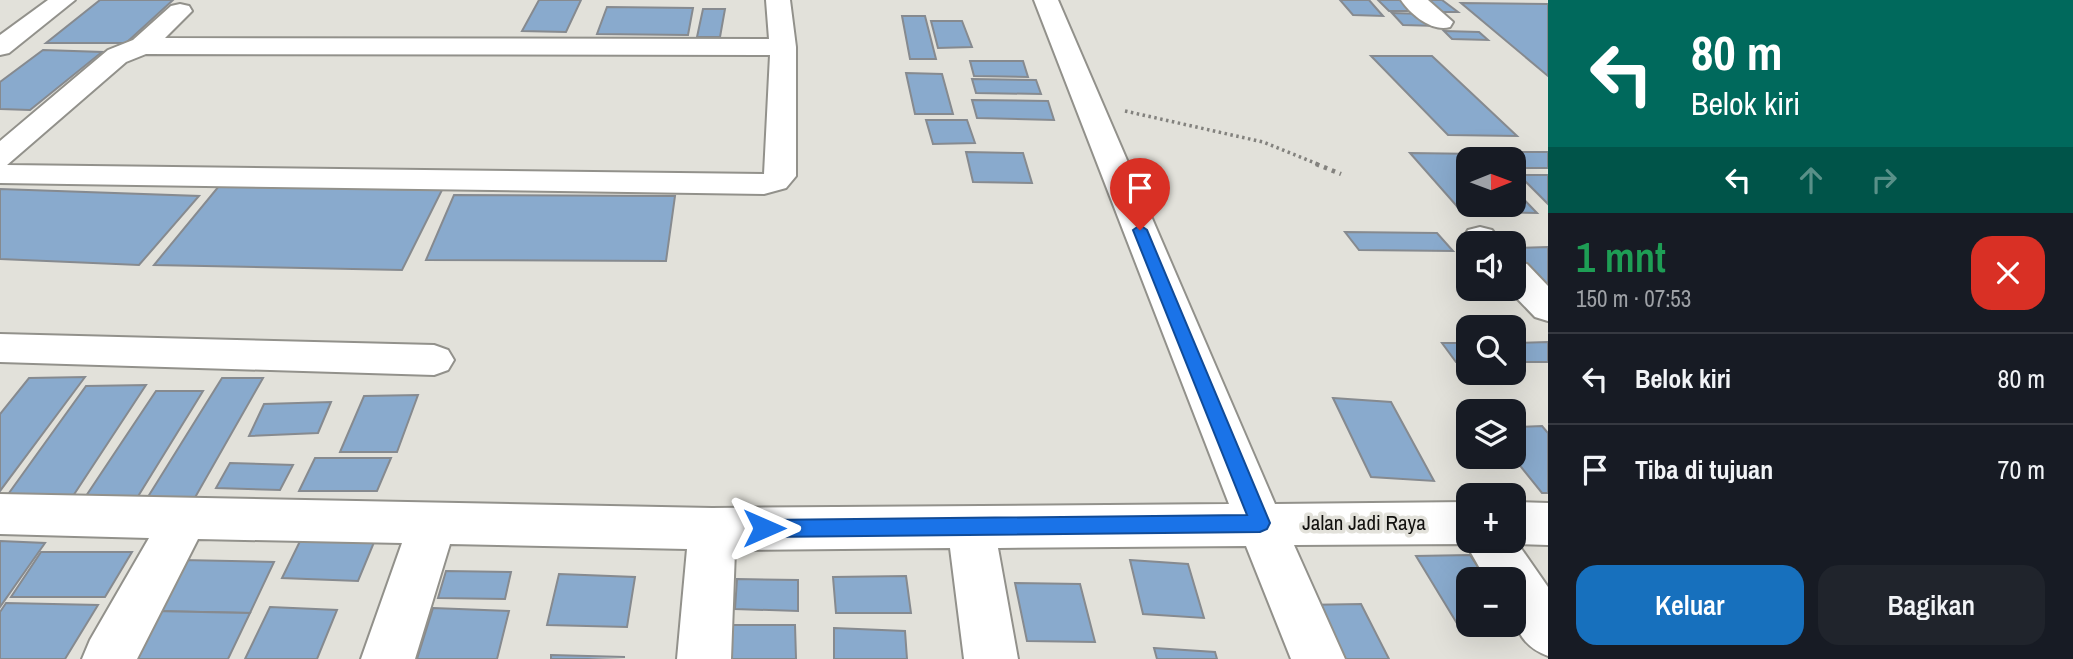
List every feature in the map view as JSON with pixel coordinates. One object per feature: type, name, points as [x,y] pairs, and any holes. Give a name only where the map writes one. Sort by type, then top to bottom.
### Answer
[{"type":"street","points":[[0,47],[63,0]]},
{"type":"street","points":[[0,174],[764,184],[775,181],[780,176],[783,47],[778,0]]},
{"type":"street","points":[[1046,0],[1318,659]]},
{"type":"street","points":[[1413,0],[1441,22]]},
{"type":"street","points":[[0,157],[117,56],[142,46],[180,11]]},
{"type":"street","points":[[142,46],[783,47]]},
{"type":"street","points":[[1526,285],[1548,308]]},
{"type":"street","points":[[0,348],[434,360]]},
{"type":"street","name":"Jalan Jadi Raya","points":[[0,514],[712,529],[1456,523]]},
{"type":"street","points":[[109,659],[186,516]]},
{"type":"street","points":[[388,659],[433,522]]},
{"type":"street","points":[[1526,523],[1548,524]]},
{"type":"street","points":[[971,527],[991,659]]},
{"type":"street","points":[[704,659],[712,529]]},
{"type":"street","points":[[1497,553],[1548,631]]},
{"type":"path","points":[[1089,107],[1103,105],[1262,142],[1341,174]]},
{"type":"building","points":[[100,0],[173,0],[126,43],[46,43]]},
{"type":"building","points":[[539,0],[581,0],[566,32],[522,31]]},
{"type":"building","points":[[1340,0],[1369,0],[1383,16],[1353,15]]},
{"type":"building","points":[[1378,0],[1410,0],[1422,11],[1389,11]]},
{"type":"building","points":[[1426,0],[1442,0],[1458,12],[1441,12]]},
{"type":"building","points":[[1461,3],[1548,4],[1548,76]]},
{"type":"building","points":[[607,7],[693,8],[688,35],[597,34]]},
{"type":"building","points":[[703,9],[725,9],[720,37],[697,37]]},
{"type":"building","points":[[1392,13],[1424,14],[1436,26],[1403,25]]},
{"type":"building","points":[[902,16],[925,16],[936,59],[910,59]]},
{"type":"building","points":[[931,21],[962,21],[972,47],[938,48]]},
{"type":"building","points":[[1444,31],[1479,32],[1488,40],[1452,39]]},
{"type":"building","points":[[43,50],[102,52],[30,110],[0,109],[0,82]]},
{"type":"building","points":[[1371,56],[1432,56],[1517,136],[1448,135]]},
{"type":"building","points":[[970,61],[1023,61],[1028,77],[974,76]]},
{"type":"building","points":[[906,73],[942,74],[953,114],[915,114]]},
{"type":"building","points":[[972,79],[1036,80],[1041,94],[976,93]]},
{"type":"building","points":[[972,100],[1048,101],[1054,120],[977,118]]},
{"type":"building","points":[[926,120],[967,120],[975,143],[933,144]]},
{"type":"building","points":[[966,152],[1023,153],[1032,183],[973,182]]},
{"type":"building","points":[[1526,152],[1548,152],[1548,168],[1526,168]]},
{"type":"building","points":[[1410,153],[1456,154],[1456,205]]},
{"type":"building","points":[[1526,175],[1548,175],[1548,204],[1526,182]]},
{"type":"building","points":[[219,186],[442,190],[402,270],[154,265]]},
{"type":"building","points":[[0,189],[199,196],[139,265],[0,259]]},
{"type":"building","points":[[454,195],[675,196],[666,261],[426,260]]},
{"type":"building","points":[[1526,202],[1537,213],[1526,213]]},
{"type":"building","points":[[1345,232],[1437,233],[1453,251],[1359,250]]},
{"type":"building","points":[[1548,247],[1548,297],[1526,274],[1526,248]]},
{"type":"building","points":[[1548,342],[1548,362],[1526,362],[1526,343]]},
{"type":"building","points":[[1442,343],[1456,343],[1456,362]]},
{"type":"building","points":[[85,377],[0,491],[0,414],[29,378]]},
{"type":"building","points":[[222,378],[263,378],[193,501],[146,500]]},
{"type":"building","points":[[146,385],[71,499],[4,500],[86,386]]},
{"type":"building","points":[[156,391],[203,391],[137,498],[84,499]]},
{"type":"building","points":[[418,395],[397,452],[340,452],[364,396]]},
{"type":"building","points":[[1333,398],[1391,402],[1434,481],[1371,477]]},
{"type":"building","points":[[331,402],[318,433],[249,436],[264,404]]},
{"type":"building","points":[[1542,426],[1548,433],[1548,493],[1542,493],[1523,469],[1526,469],[1526,427]]},
{"type":"building","points":[[315,458],[391,458],[377,491],[299,491]]},
{"type":"building","points":[[230,463],[293,465],[280,490],[216,488]]},
{"type":"building","points":[[302,537],[375,540],[358,581],[282,578]]},
{"type":"building","points":[[0,541],[45,543],[0,607]]},
{"type":"building","points":[[41,552],[132,552],[105,597],[11,597]]},
{"type":"building","points":[[1470,555],[1478,567],[1456,567],[1456,622],[1416,556]]},
{"type":"building","points":[[182,560],[274,562],[250,613],[153,611]]},
{"type":"building","points":[[1130,560],[1188,564],[1204,618],[1143,614]]},
{"type":"building","points":[[446,571],[511,572],[505,599],[438,598]]},
{"type":"building","points":[[559,574],[635,577],[627,627],[547,625]]},
{"type":"building","points":[[906,576],[911,613],[836,613],[833,577]]},
{"type":"building","points":[[737,579],[798,580],[798,611],[735,609]]},
{"type":"building","points":[[1015,583],[1080,584],[1095,642],[1027,641]]},
{"type":"building","points":[[6,603],[98,605],[65,659],[0,659],[0,612]]},
{"type":"building","points":[[1361,604],[1389,659],[1328,659],[1302,605]]},
{"type":"building","points":[[270,607],[337,610],[317,659],[245,659]]},
{"type":"building","points":[[433,608],[509,611],[497,659],[417,659]]},
{"type":"building","points":[[153,611],[250,613],[228,659],[126,659]]},
{"type":"building","points":[[728,625],[795,625],[796,659],[726,659]]},
{"type":"building","points":[[834,628],[905,631],[907,659],[834,659]]},
{"type":"building","points":[[1154,648],[1215,652],[1217,659],[1157,659]]},
{"type":"building","points":[[551,655],[625,657],[551,659]]},
{"type":"route","points":[[764,528],[1260,523],[1140,230]]}]
